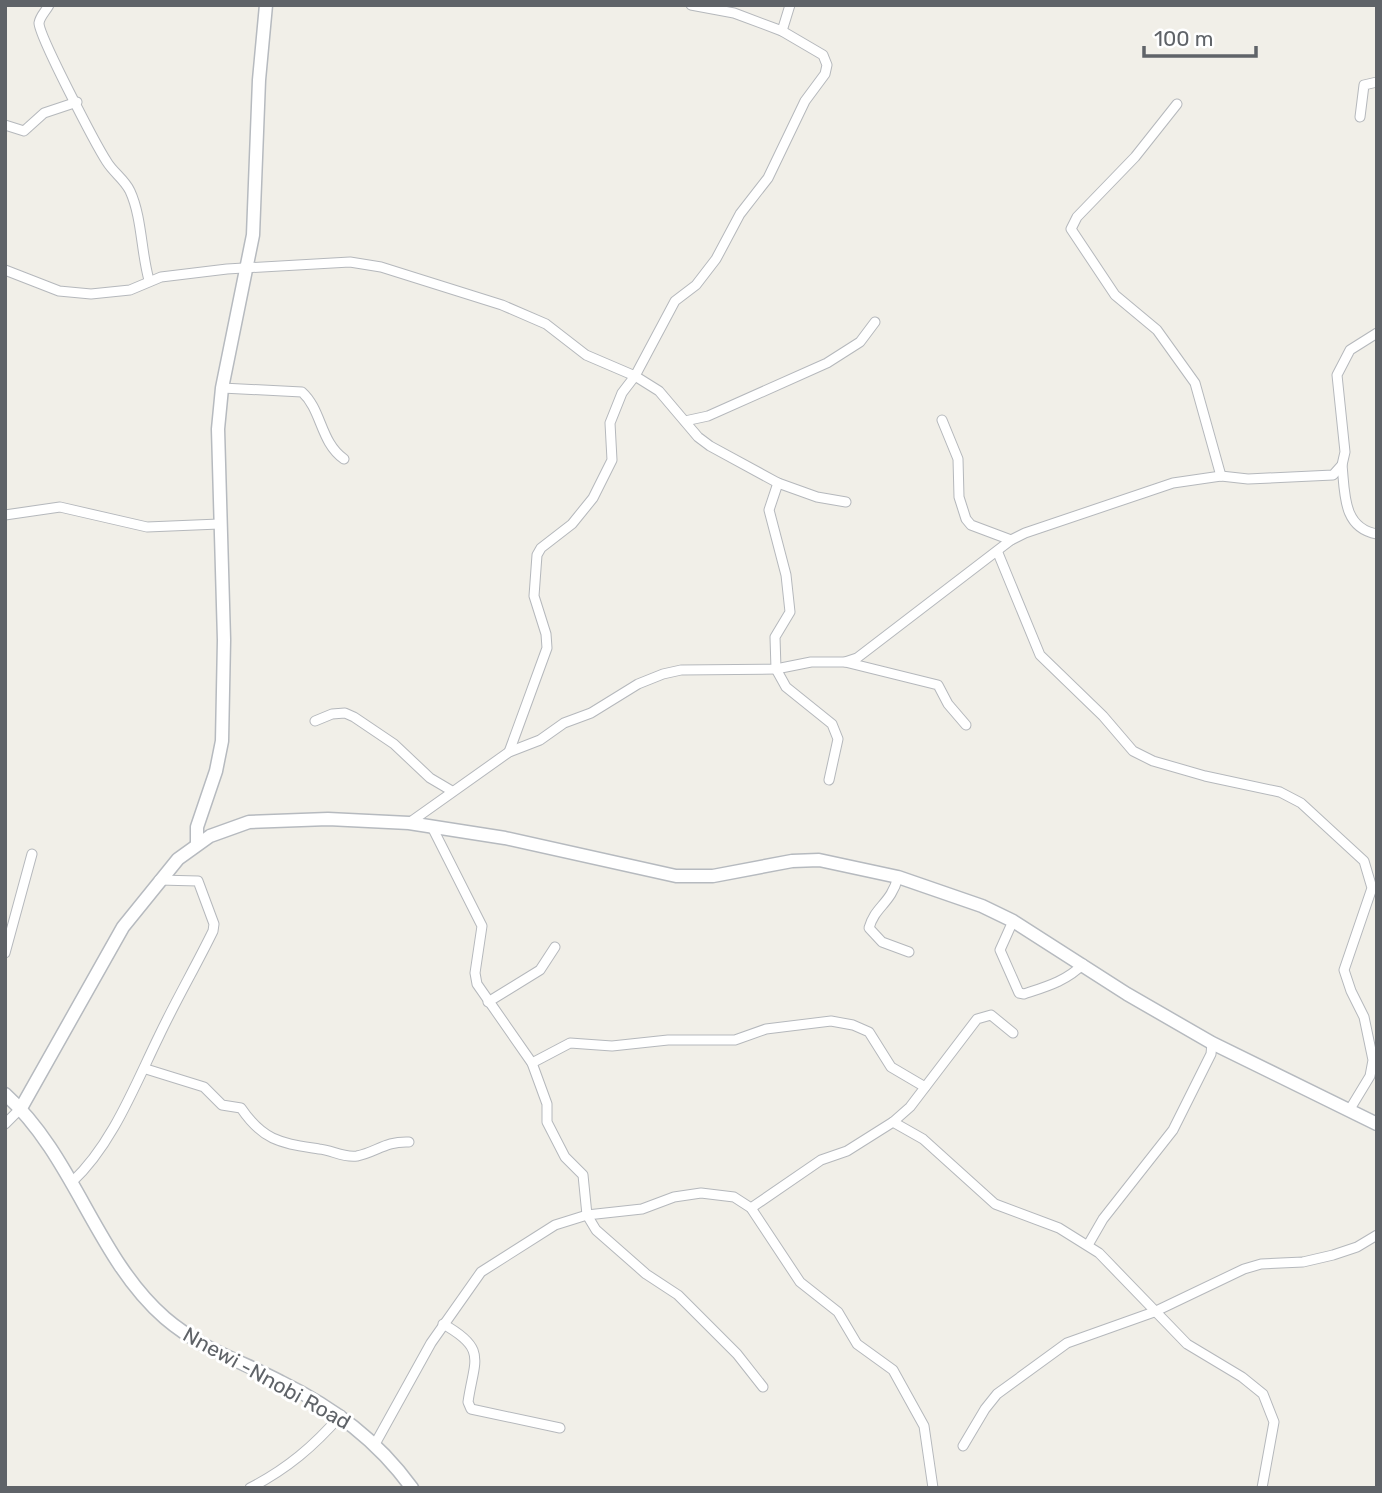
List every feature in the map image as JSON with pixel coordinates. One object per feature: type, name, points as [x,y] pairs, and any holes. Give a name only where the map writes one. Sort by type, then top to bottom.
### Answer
[{"type":"main road","points":[[197,843],[197,827],[216,771],[222,741],[224,640],[218,429],[222,388],[254,223],[259,80],[266,5]]},
{"type":"main road","points":[[20,1108],[123,927],[159,880],[197,843],[240,825],[272,819],[410,823],[505,838],[676,876],[713,876],[792,861],[820,860],[898,877],[982,906],[1013,921],[1127,994],[1212,1043],[1377,1124]]},
{"type":"main road","name":"Nnewi -Nnobi Road","points":[[5,1094],[53,1149],[112,1253],[163,1317],[220,1356],[280,1381],[341,1415],[375,1444],[412,1488]]},
{"type":"street","points":[[49,5],[39,22],[40,30],[51,49],[58,72],[77,102],[107,162],[131,194],[149,280]]},
{"type":"street","points":[[509,752],[547,648],[547,634],[534,596],[537,555],[541,548],[572,524],[605,477],[612,460],[612,413],[675,301],[704,277],[740,214],[768,177],[795,119],[825,74],[827,65],[823,55],[782,31],[733,9],[691,5]]},
{"type":"street","points":[[782,31],[790,5]]},
{"type":"street","points":[[1360,117],[1364,85],[1377,82]]},
{"type":"street","points":[[5,125],[24,131],[44,113],[77,102]]},
{"type":"street","points":[[1177,104],[1135,157],[1077,217],[1071,229],[1115,295],[1157,330],[1195,383],[1221,476]]},
{"type":"street","points":[[5,270],[59,291],[91,294],[130,290],[149,280],[247,269],[350,262],[381,268],[502,305],[546,324],[586,355],[635,376],[659,391],[710,446],[778,483],[817,497],[846,502]]},
{"type":"street","points":[[685,421],[708,416],[827,363],[860,342],[875,321]]},
{"type":"street","points":[[1377,333],[1350,350],[1337,375],[1345,452],[1342,465],[1350,517],[1357,526],[1377,534]]},
{"type":"street","points":[[222,388],[302,392],[308,398],[327,442],[344,459]]},
{"type":"street","points":[[942,420],[958,459],[959,497],[966,519],[971,525],[1011,540]]},
{"type":"street","points":[[845,662],[857,658],[998,553],[1011,540],[1173,483],[1221,476],[1248,478],[1333,475],[1342,465]]},
{"type":"street","points":[[778,483],[769,510],[786,575],[790,612],[775,637],[776,669],[786,687],[832,724],[838,739],[830,780]]},
{"type":"street","points":[[5,515],[60,507],[147,527],[219,524]]},
{"type":"street","points":[[998,553],[1040,656],[1103,716],[1133,751],[1179,769],[1280,792],[1301,803],[1364,861],[1372,888],[1344,970],[1350,991],[1364,1017],[1373,1060],[1370,1076],[1350,1109]]},
{"type":"street","points":[[410,823],[509,752],[540,740],[564,723],[591,713],[638,684],[681,670],[776,669],[811,662],[845,662],[938,685],[948,704],[966,725]]},
{"type":"street","points":[[316,721],[332,714],[345,713],[354,717],[394,744],[424,774],[452,791]]},
{"type":"street","points":[[432,827],[481,926],[475,973],[477,984],[533,1063],[547,1104],[547,1122],[551,1133],[565,1157],[583,1175],[587,1215],[596,1230],[620,1252],[692,1309],[737,1354],[763,1387]]},
{"type":"street","points":[[5,953],[32,854]]},
{"type":"street","points":[[898,877],[893,894],[876,912],[869,929],[882,942],[909,952]]},
{"type":"street","points":[[72,1182],[95,1161],[146,1069],[157,1038],[214,931],[214,924],[198,881],[159,880]]},
{"type":"street","points":[[1013,921],[1000,950],[1019,993],[1024,994],[1059,981],[1072,975],[1083,964]]},
{"type":"street","points":[[488,1002],[540,970],[555,947]]},
{"type":"street","points":[[751,1208],[821,1160],[847,1151],[893,1122],[984,1015],[991,1016],[1013,1033]]},
{"type":"street","points":[[533,1063],[570,1043],[612,1046],[668,1040],[735,1040],[766,1029],[831,1021],[853,1025],[869,1032],[891,1067],[925,1087]]},
{"type":"street","points":[[1088,1245],[1103,1219],[1173,1130],[1211,1054],[1212,1043]]},
{"type":"street","points":[[146,1069],[204,1087],[222,1105],[241,1108],[253,1124],[271,1138],[302,1149],[320,1149],[350,1156],[394,1141],[408,1142]]},
{"type":"street","points":[[5,1124],[20,1108]]},
{"type":"street","points":[[893,1122],[923,1139],[995,1204],[1059,1228],[1088,1245],[1154,1312],[1164,1318],[1187,1344],[1242,1377],[1263,1394],[1274,1422],[1262,1488]]},
{"type":"street","points":[[375,1444],[443,1324],[481,1272],[555,1225],[587,1215],[642,1209],[674,1197],[701,1193],[734,1197],[751,1208],[800,1282],[838,1312],[858,1343],[893,1370],[924,1426],[933,1488]]},
{"type":"street","points":[[963,1446],[997,1394],[1067,1343],[1154,1312],[1244,1269],[1261,1264],[1303,1262],[1333,1255],[1357,1247],[1377,1235]]},
{"type":"street","points":[[443,1324],[462,1334],[475,1350],[476,1368],[468,1402],[471,1409],[560,1429]]},
{"type":"street","points":[[250,1488],[292,1464],[314,1446],[341,1415]]}]
